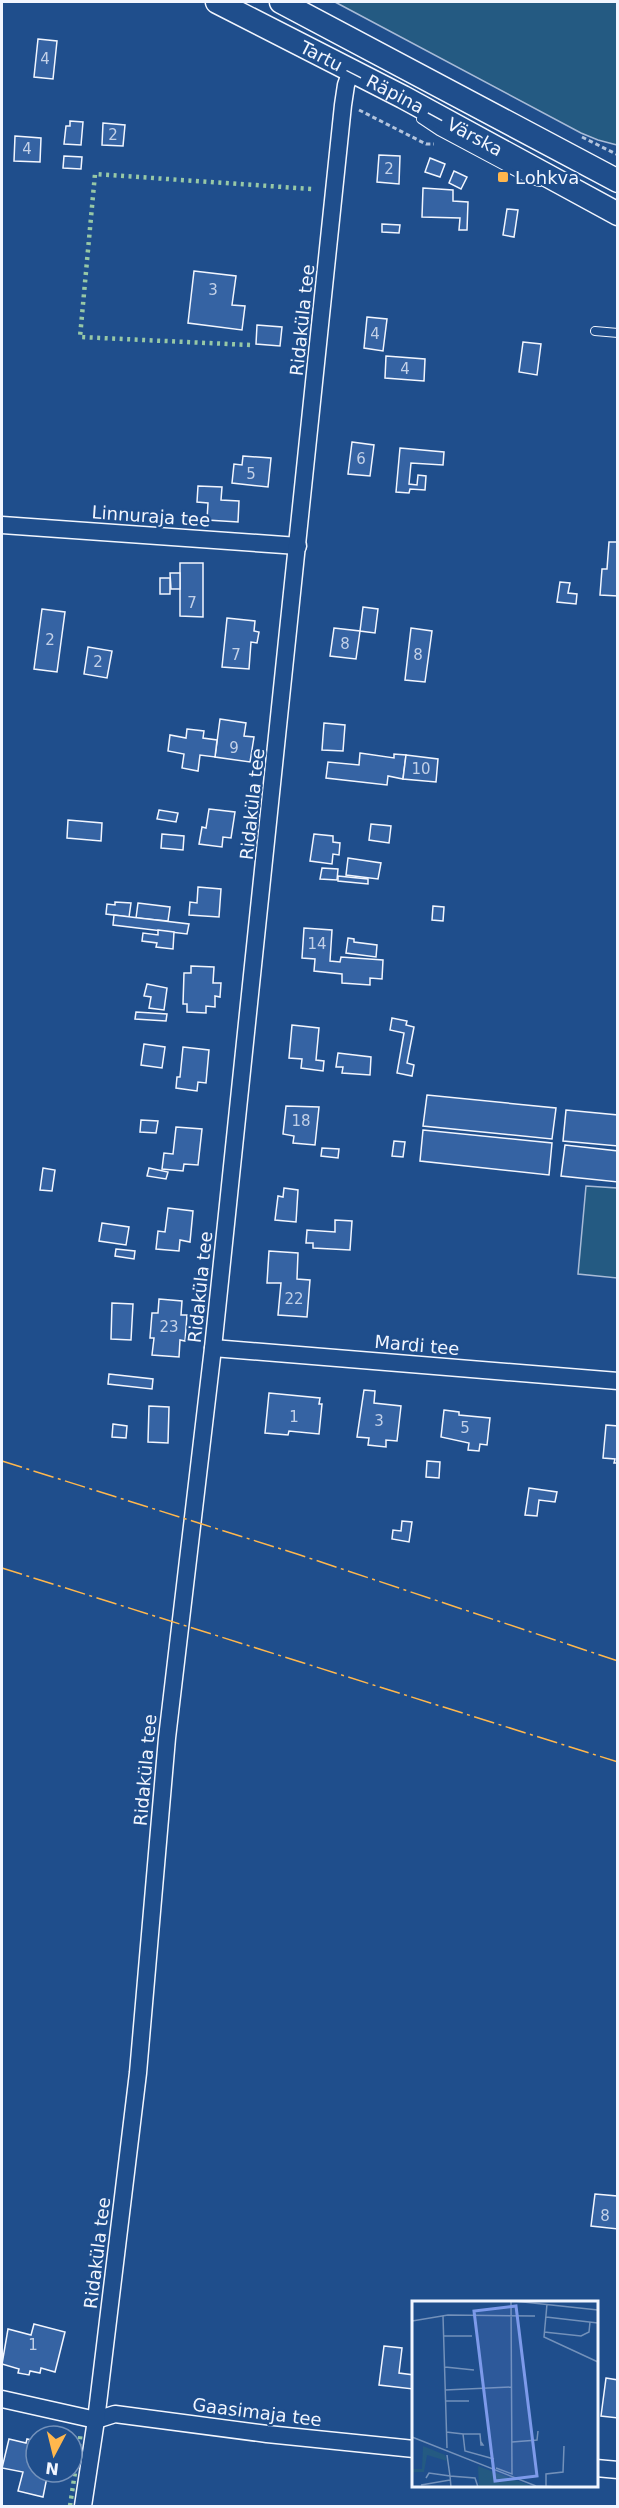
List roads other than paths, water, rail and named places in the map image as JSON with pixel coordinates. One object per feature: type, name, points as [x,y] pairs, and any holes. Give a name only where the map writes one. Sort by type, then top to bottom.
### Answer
[{"type":"main road","name":"Tartu — Räpina — Värska","points":[[217,2],[618,214]]},
{"type":"main road","name":"Tartu — Räpina — Värska","points":[[281,2],[563,151],[612,172]]},
{"type":"street","name":"Ridaküla tee","points":[[83,2506],[96,2420],[138,2073],[167,1738],[213,1348],[344,102],[351,71]]},
{"type":"street","name":"Linnuraja tee","points":[[2,525],[298,546]]},
{"type":"street","name":"Mardi tee","points":[[213,1348],[618,1381]]},
{"type":"street","points":[[2,2399],[96,2420]]},
{"type":"street","name":"Gaasimaja tee","points":[[96,2420],[115,2414],[267,2434],[412,2449]]},
{"type":"street","points":[[598,2468],[618,2470]]},
{"type":"lane","points":[[595,331],[618,333]]},
{"type":"place","name":"Lohkva","points":[[503,177]]}]
